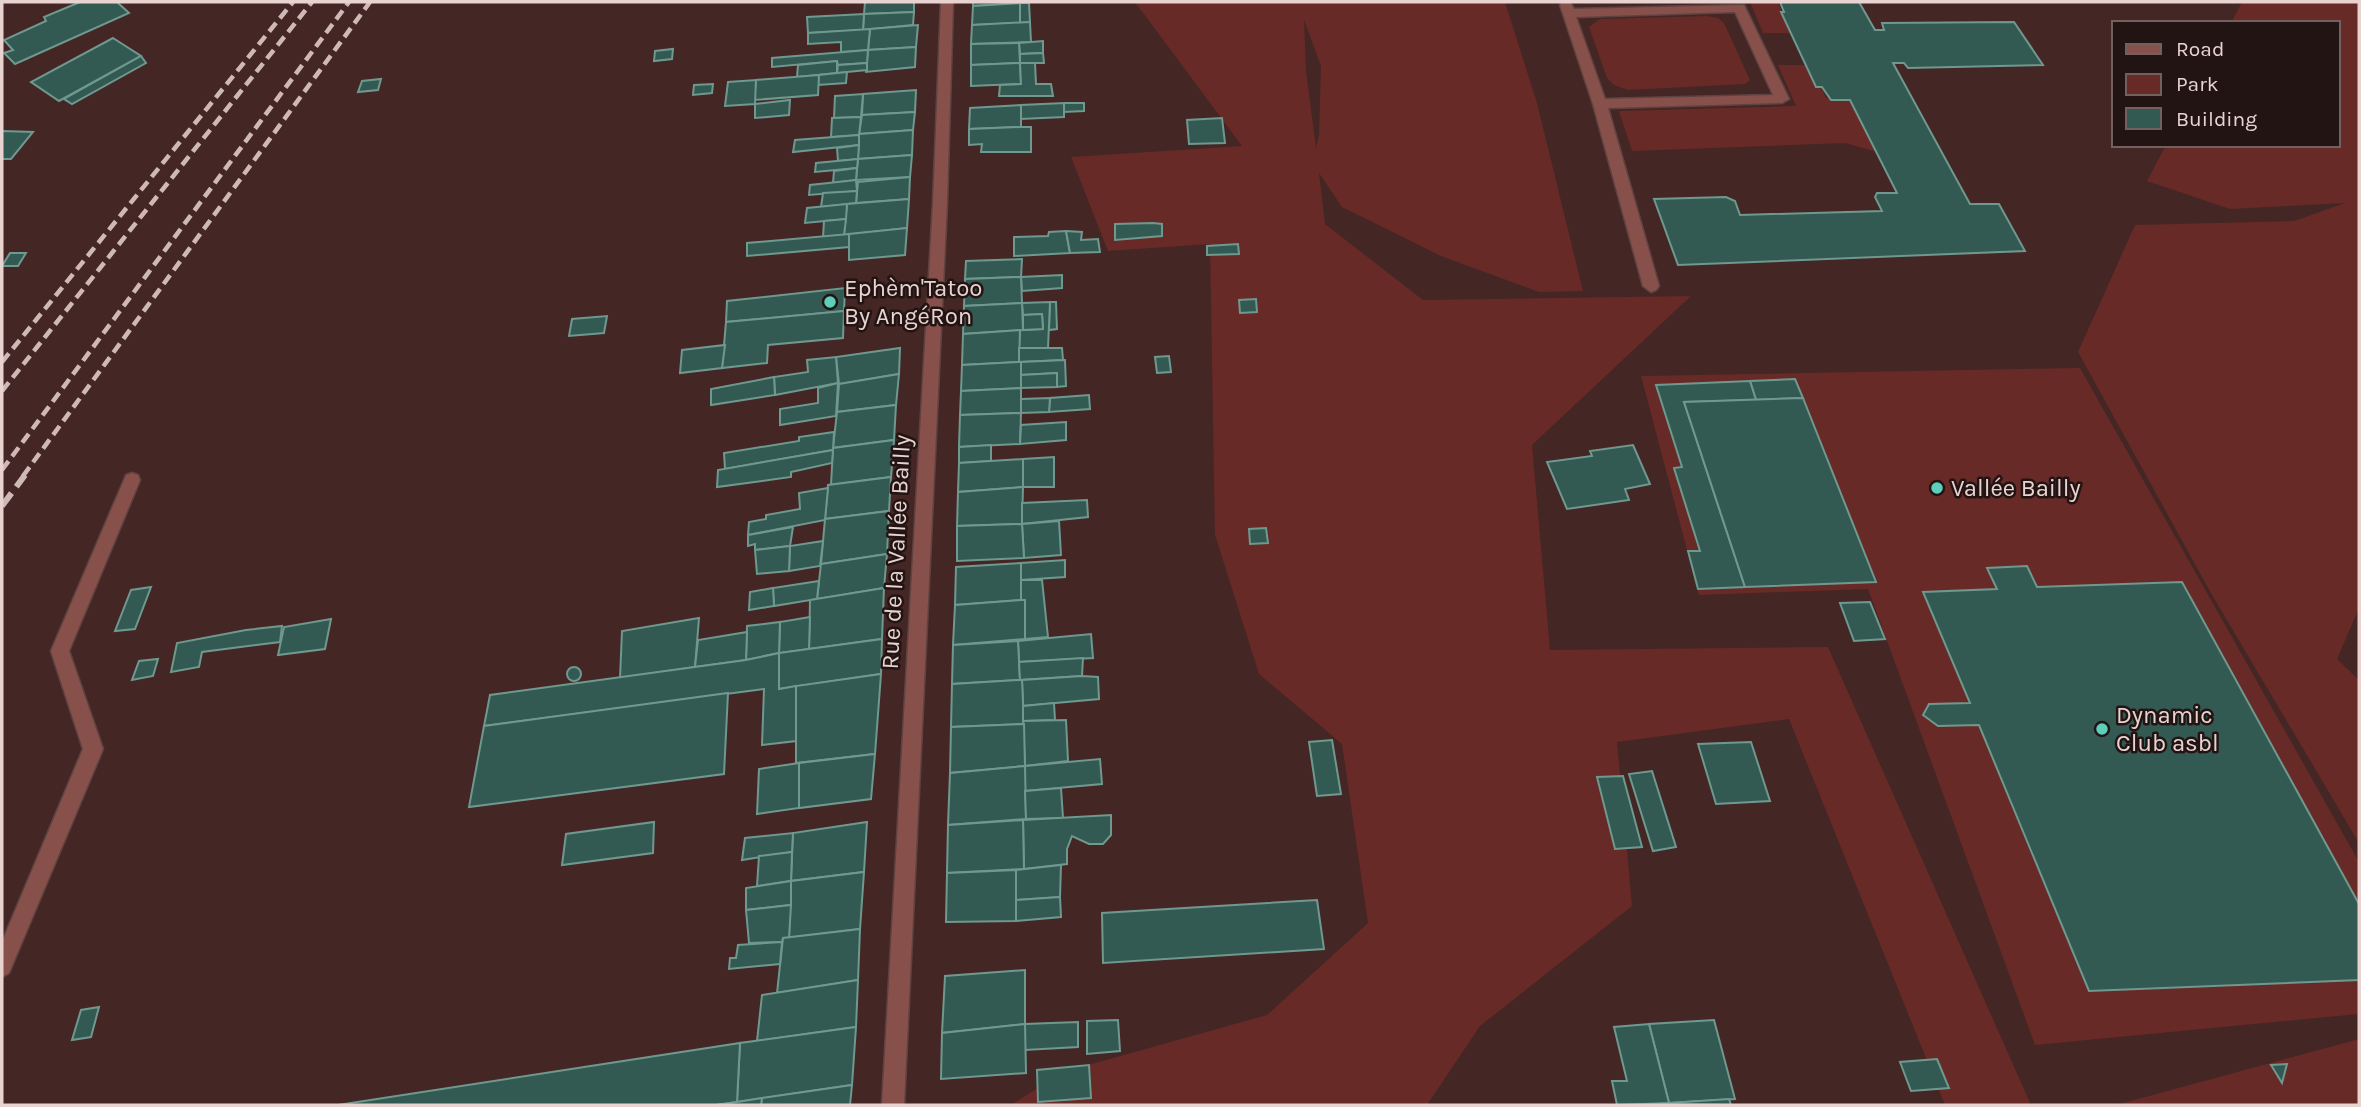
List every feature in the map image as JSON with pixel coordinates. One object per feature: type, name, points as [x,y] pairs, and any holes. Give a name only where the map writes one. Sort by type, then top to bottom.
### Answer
[{"type":"street","name":"Rue de la Vallée Bailly","points":[[892,1105],[940,203],[947,2]]},
{"type":"street","points":[[1600,104],[1782,99],[1740,8],[1567,7],[1600,104],[1651,286]]},
{"type":"street","points":[[2,966],[93,749],[60,651],[132,480]]},
{"type":"green space","points":[[1135,2],[1505,2],[1537,103],[1583,291],[1539,292],[1441,256],[1342,207],[1319,173],[1325,224],[1423,300],[1691,296],[1532,445],[1550,650],[1828,647],[2031,1105],[1945,1105],[1789,719],[1617,742],[1632,906],[1480,1026],[1427,1105],[1011,1105],[1063,1072],[1267,1015],[1368,923],[1342,744],[1259,674],[1215,535],[1210,244],[1108,251],[1071,157],[1242,146]],"holes":[[[1304,20],[1321,66],[1319,135],[1316,148],[1306,71]]]},
{"type":"green space","points":[[1750,2],[1778,2],[1790,33],[1763,33]]},
{"type":"green space","points":[[2242,2],[2359,2],[2359,608],[2337,659],[2359,680],[2359,843],[2212,595],[2078,352],[2135,225],[2294,221],[2345,203],[2230,209],[2147,181],[2165,147],[2340,147],[2340,21],[2232,21]]},
{"type":"green space","points":[[1718,18],[1724,23],[1750,80],[1745,84],[1628,90],[1614,85],[1607,78],[1589,27],[1600,19]]},
{"type":"green space","points":[[1778,65],[1805,65],[1815,87],[1821,87],[1826,98],[1850,100],[1877,152],[1845,143],[1632,151],[1619,111],[1796,106]]},
{"type":"green space","name":"Dynamic Club asbl","points":[[2080,368],[2359,862],[2359,1014],[2035,1045],[1868,589],[1699,595],[1641,376]]},
{"type":"green space","points":[[2359,1039],[2359,1105],[2116,1105]]},
{"type":"building","points":[[80,2],[117,2],[129,13],[15,64],[4,53],[13,50],[4,40],[46,21],[44,17]]},
{"type":"building","points":[[865,2],[914,2],[914,12],[864,14]]},
{"type":"building","points":[[973,2],[1029,2],[1029,3],[973,6]]},
{"type":"building","points":[[1780,2],[1859,2],[1875,30],[1884,30],[1882,23],[2014,22],[2043,65],[1908,68],[1904,63],[1893,63],[1970,204],[1999,204],[2025,251],[1678,265],[1654,199],[1726,197],[1735,201],[1740,215],[1882,211],[1875,197],[1877,193],[1897,193],[1850,100],[1831,100],[1822,87],[1816,87],[1781,12],[1784,12]]},
{"type":"building","points":[[1020,3],[1020,23],[972,25],[973,6]]},
{"type":"building","points":[[1020,3],[1029,3],[1030,22],[1020,23]]},
{"type":"building","points":[[914,12],[913,25],[863,30],[864,14]]},
{"type":"building","points":[[864,14],[863,30],[808,33],[807,17]]},
{"type":"building","points":[[1030,22],[1031,42],[971,44],[972,25]]},
{"type":"building","points":[[918,25],[916,47],[868,50],[870,29]]},
{"type":"building","points":[[870,29],[868,50],[841,52],[841,42],[808,44],[808,33]]},
{"type":"building","points":[[113,38],[141,56],[59,101],[31,82]]},
{"type":"building","points":[[1043,41],[1043,53],[1020,54],[1019,43]]},
{"type":"building","points":[[1019,43],[1020,63],[971,65],[971,44]]},
{"type":"building","points":[[916,47],[915,67],[866,72],[868,50]]},
{"type":"building","points":[[673,49],[672,59],[654,61],[655,51]]},
{"type":"building","points":[[868,50],[867,63],[838,65],[837,61],[772,67],[772,58]]},
{"type":"building","points":[[1043,53],[1044,63],[1020,63],[1020,54]]},
{"type":"building","points":[[141,56],[146,63],[72,104],[64,99]]},
{"type":"building","points":[[837,61],[837,73],[797,77],[798,65]]},
{"type":"building","points":[[867,63],[867,70],[837,73],[838,65]]},
{"type":"building","points":[[1020,63],[1021,84],[971,86],[971,65]]},
{"type":"building","points":[[1020,63],[1035,63],[1036,84],[1051,84],[1053,96],[999,96],[1000,85],[1021,84]]},
{"type":"building","points":[[847,72],[846,83],[818,85],[819,75]]},
{"type":"building","points":[[819,75],[818,95],[754,100],[756,80]]},
{"type":"building","points":[[381,79],[378,90],[358,92],[362,81]]},
{"type":"building","points":[[756,80],[755,104],[725,106],[728,82]]},
{"type":"building","points":[[713,84],[712,93],[693,95],[694,85]]},
{"type":"building","points":[[916,90],[915,112],[862,115],[863,94]]},
{"type":"building","points":[[863,94],[861,117],[834,118],[835,96]]},
{"type":"building","points":[[790,100],[789,115],[755,118],[755,104]]},
{"type":"building","points":[[1064,103],[1084,103],[1084,111],[1064,112]]},
{"type":"building","points":[[1064,103],[1064,117],[1021,119],[1021,105]]},
{"type":"building","points":[[1021,105],[1021,127],[969,129],[970,108]]},
{"type":"building","points":[[915,112],[913,130],[859,134],[862,115]]},
{"type":"building","points":[[861,117],[859,135],[831,137],[832,118]]},
{"type":"building","points":[[1222,118],[1225,143],[1189,144],[1187,120]]},
{"type":"building","points":[[1031,127],[1031,152],[981,152],[982,144],[969,145],[969,129]]},
{"type":"building","points":[[913,130],[912,155],[858,159],[859,134]]},
{"type":"building","points":[[2,131],[33,132],[11,159],[2,159]]},
{"type":"building","points":[[859,135],[859,145],[793,152],[795,140]]},
{"type":"building","points":[[859,145],[858,159],[838,161],[837,148]]},
{"type":"building","points":[[912,155],[910,177],[856,180],[858,159]]},
{"type":"building","points":[[858,159],[857,168],[815,172],[816,163]]},
{"type":"building","points":[[857,168],[856,180],[833,183],[834,171]]},
{"type":"building","points":[[910,177],[909,199],[856,203],[858,182]]},
{"type":"building","points":[[856,180],[857,191],[809,195],[810,185]]},
{"type":"building","points":[[857,191],[856,203],[821,207],[823,193]]},
{"type":"building","points":[[909,199],[907,228],[844,235],[847,204]]},
{"type":"building","points":[[847,204],[846,219],[805,223],[807,208]]},
{"type":"building","points":[[846,219],[844,235],[823,237],[824,221]]},
{"type":"building","points":[[1115,224],[1162,224],[1162,236],[1115,240]]},
{"type":"building","points":[[907,228],[905,255],[849,260],[849,234]]},
{"type":"building","points":[[1066,231],[1070,253],[1014,256],[1014,237],[1048,236],[1049,232]]},
{"type":"building","points":[[1066,231],[1082,232],[1081,240],[1098,239],[1100,252],[1070,253]]},
{"type":"building","points":[[849,234],[849,247],[747,256],[747,243]]},
{"type":"building","points":[[1238,244],[1239,254],[1207,255],[1207,246]]},
{"type":"building","points":[[10,253],[26,253],[18,266],[2,266]]},
{"type":"building","points":[[1022,259],[1021,277],[965,279],[966,261]]},
{"type":"building","points":[[1062,275],[1062,288],[1022,291],[1021,277]]},
{"type":"building","points":[[1021,277],[1022,303],[964,306],[965,279]]},
{"type":"building","points":[[845,288],[844,311],[726,322],[727,301]]},
{"type":"building","points":[[1256,299],[1257,312],[1240,313],[1239,300]]},
{"type":"building","points":[[1050,302],[1056,302],[1057,329],[1049,330]]},
{"type":"building","points":[[1050,302],[1048,348],[1019,348],[1020,330],[1043,329],[1042,314],[1023,315],[1022,303]]},
{"type":"building","points":[[1022,303],[1023,330],[963,334],[964,306]]},
{"type":"building","points":[[844,311],[843,338],[768,345],[767,363],[722,368],[726,322]]},
{"type":"building","points":[[1042,314],[1043,329],[1023,330],[1023,315]]},
{"type":"building","points":[[607,316],[604,333],[569,336],[572,319]]},
{"type":"building","points":[[1020,330],[1019,362],[962,365],[963,334]]},
{"type":"building","points":[[725,345],[722,368],[680,373],[682,350]]},
{"type":"building","points":[[900,348],[899,374],[839,384],[836,357]]},
{"type":"building","points":[[1019,348],[1062,348],[1063,360],[1019,362]]},
{"type":"building","points":[[1169,356],[1171,372],[1157,373],[1155,357]]},
{"type":"building","points":[[836,357],[838,383],[775,395],[774,377],[808,372],[807,360]]},
{"type":"building","points":[[1065,360],[1066,386],[1057,387],[1057,373],[1021,375],[1021,362]]},
{"type":"building","points":[[1021,362],[1021,388],[961,391],[962,365]]},
{"type":"building","points":[[1057,373],[1057,387],[1021,388],[1021,375]]},
{"type":"building","points":[[899,374],[896,405],[837,412],[839,384]]},
{"type":"building","points":[[774,377],[775,395],[711,405],[711,389]]},
{"type":"building","points":[[1795,379],[1803,398],[1756,400],[1750,381]]},
{"type":"building","points":[[1750,381],[1756,400],[1684,402],[1745,587],[1698,589],[1688,551],[1700,551],[1674,468],[1682,467],[1656,385]]},
{"type":"building","points":[[838,383],[836,416],[780,425],[780,409],[818,403],[818,388]]},
{"type":"building","points":[[1021,388],[1021,413],[960,415],[961,391]]},
{"type":"building","points":[[1089,395],[1090,409],[1049,412],[1050,398]]},
{"type":"building","points":[[1050,398],[1049,412],[1021,413],[1021,399]]},
{"type":"building","points":[[1803,398],[1876,582],[1745,587],[1684,402]]},
{"type":"building","points":[[896,405],[894,440],[833,448],[837,412]]},
{"type":"building","points":[[1021,413],[1020,444],[959,447],[960,415]]},
{"type":"building","points":[[1066,422],[1066,440],[1020,444],[1021,425]]},
{"type":"building","points":[[834,432],[833,450],[725,469],[724,453],[799,441],[799,437]]},
{"type":"building","points":[[894,440],[891,477],[831,485],[833,448]]},
{"type":"building","points":[[991,445],[991,461],[959,463],[959,447]]},
{"type":"building","points":[[1633,445],[1650,484],[1625,489],[1629,500],[1567,509],[1547,462],[1592,456],[1590,451]]},
{"type":"building","points":[[833,450],[832,463],[791,472],[791,477],[717,487],[718,470]]},
{"type":"building","points":[[1054,457],[1054,487],[1023,487],[1023,459]]},
{"type":"building","points":[[1023,459],[1023,487],[958,492],[959,463]]},
{"type":"building","points":[[891,477],[889,511],[825,519],[828,485]]},
{"type":"building","points":[[1023,487],[1022,524],[957,526],[958,492]]},
{"type":"building","points":[[828,488],[825,520],[748,535],[749,522],[766,519],[766,515],[800,509],[799,493]]},
{"type":"building","points":[[1087,500],[1088,517],[1022,524],[1022,503]]},
{"type":"building","points":[[889,511],[887,554],[821,564],[825,519]]},
{"type":"building","points":[[1059,521],[1061,555],[1024,558],[1022,524]]},
{"type":"building","points":[[1022,524],[1024,558],[957,561],[957,526]]},
{"type":"building","points":[[793,527],[790,546],[755,550],[755,544],[748,546],[748,535]]},
{"type":"building","points":[[1266,528],[1268,543],[1250,544],[1249,529]]},
{"type":"building","points":[[823,541],[820,566],[789,571],[790,546]]},
{"type":"building","points":[[790,546],[789,571],[757,574],[755,550]]},
{"type":"building","points":[[887,554],[884,588],[817,599],[821,564]]},
{"type":"building","points":[[1065,560],[1065,577],[1021,580],[1021,563]]},
{"type":"building","points":[[1021,563],[1021,600],[955,605],[956,567]]},
{"type":"building","points":[[2027,566],[2037,587],[2182,582],[2359,904],[2359,980],[2089,991],[1979,725],[1938,726],[1923,715],[1929,704],[1970,703],[1923,592],[1997,589],[1987,568]]},
{"type":"building","points":[[1021,580],[1042,580],[1048,637],[1025,639],[1025,600],[1021,600]]},
{"type":"building","points":[[819,581],[817,599],[774,606],[773,588]]},
{"type":"building","points":[[151,587],[135,629],[115,631],[131,590]]},
{"type":"building","points":[[773,588],[774,606],[749,610],[750,592]]},
{"type":"building","points":[[884,588],[882,639],[809,649],[810,600]]},
{"type":"building","points":[[1025,600],[1025,639],[953,645],[955,605]]},
{"type":"building","points":[[1870,602],[1885,639],[1854,641],[1840,603]]},
{"type":"building","points":[[810,617],[809,649],[779,653],[780,622]]},
{"type":"building","points":[[699,618],[695,667],[620,678],[622,631]]},
{"type":"building","points":[[331,619],[325,649],[278,655],[284,627]]},
{"type":"building","points":[[780,622],[779,653],[746,660],[747,626]]},
{"type":"building","points":[[282,626],[280,642],[202,652],[199,667],[171,672],[177,643]]},
{"type":"building","points":[[747,632],[746,660],[695,667],[698,640]]},
{"type":"building","points":[[1091,634],[1093,658],[1019,662],[1018,641]]},
{"type":"building","points":[[882,639],[881,674],[779,689],[779,653]]},
{"type":"building","points":[[1018,641],[1020,680],[952,684],[953,645]]},
{"type":"building","points":[[779,653],[779,689],[796,686],[796,741],[762,745],[764,689],[484,726],[490,695],[746,660]]},
{"type":"building","points":[[1083,658],[1082,676],[1020,680],[1019,662]]},
{"type":"building","points":[[158,659],[153,676],[132,680],[139,661]]},
{"type":"building","points":[[571,667],[577,667],[581,674],[577,681],[571,681],[567,677],[567,671]]},
{"type":"building","points":[[881,674],[875,754],[796,763],[796,686]]},
{"type":"building","points":[[1098,677],[1099,699],[1023,706],[1022,680]]},
{"type":"building","points":[[1022,680],[1024,724],[951,727],[952,684]]},
{"type":"building","points":[[728,693],[724,774],[469,807],[484,726]]},
{"type":"building","points":[[1054,703],[1055,720],[1023,721],[1023,706]]},
{"type":"building","points":[[1066,720],[1068,761],[1025,766],[1023,721]]},
{"type":"building","points":[[1024,724],[1025,766],[950,773],[951,727]]},
{"type":"building","points":[[1332,740],[1341,794],[1317,796],[1309,742]]},
{"type":"building","points":[[1751,742],[1770,801],[1716,804],[1698,744]]},
{"type":"building","points":[[875,754],[871,799],[799,808],[799,763]]},
{"type":"building","points":[[1100,759],[1102,784],[1025,791],[1025,766]]},
{"type":"building","points":[[799,763],[799,808],[757,814],[759,769]]},
{"type":"building","points":[[1025,766],[1026,819],[948,825],[950,773]]},
{"type":"building","points":[[1652,771],[1676,847],[1653,851],[1629,774]]},
{"type":"building","points":[[1623,776],[1642,847],[1615,849],[1597,777]]},
{"type":"building","points":[[1061,788],[1063,818],[1026,819],[1025,791]]},
{"type":"building","points":[[1111,815],[1111,835],[1103,844],[1089,844],[1072,836],[1067,849],[1067,864],[1024,869],[1023,820]]},
{"type":"building","points":[[1023,820],[1024,869],[947,873],[948,825]]},
{"type":"building","points":[[654,822],[653,853],[562,865],[566,834]]},
{"type":"building","points":[[867,822],[864,872],[791,881],[793,833]]},
{"type":"building","points":[[793,833],[792,852],[742,860],[745,838]]},
{"type":"building","points":[[792,852],[791,881],[757,886],[759,856]]},
{"type":"building","points":[[1061,865],[1060,897],[1016,900],[1016,870]]},
{"type":"building","points":[[1016,870],[1016,921],[946,922],[947,873]]},
{"type":"building","points":[[864,872],[860,929],[789,938],[791,881]]},
{"type":"building","points":[[791,881],[791,905],[746,910],[746,888]]},
{"type":"building","points":[[1060,897],[1061,917],[1016,921],[1016,900]]},
{"type":"building","points":[[1317,900],[1324,949],[1103,963],[1102,913]]},
{"type":"building","points":[[791,905],[789,938],[783,938],[782,942],[749,943],[746,910]]},
{"type":"building","points":[[860,929],[858,980],[777,993],[783,938]]},
{"type":"building","points":[[782,942],[780,964],[729,969],[730,958],[736,958],[738,945]]},
{"type":"building","points":[[1025,970],[1025,1024],[942,1033],[945,976]]},
{"type":"building","points":[[858,980],[856,1027],[757,1041],[762,995]]},
{"type":"building","points":[[99,1007],[91,1037],[72,1040],[81,1010]]},
{"type":"building","points":[[1118,1020],[1120,1051],[1087,1054],[1087,1021]]},
{"type":"building","points":[[1714,1020],[1735,1099],[1669,1103],[1649,1024]]},
{"type":"building","points":[[1078,1022],[1078,1047],[1025,1050],[1025,1024]]},
{"type":"building","points":[[1025,1024],[1026,1073],[941,1079],[942,1033]]},
{"type":"building","points":[[1649,1024],[1669,1103],[1617,1105],[1612,1081],[1627,1081],[1614,1027]]},
{"type":"building","points":[[856,1027],[852,1085],[737,1102],[740,1043]]},
{"type":"building","points":[[740,1043],[737,1102],[716,1105],[338,1105]]},
{"type":"building","points":[[1937,1059],[1949,1088],[1911,1091],[1900,1062]]},
{"type":"building","points":[[2287,1064],[2282,1083],[2271,1065]]},
{"type":"building","points":[[1089,1065],[1091,1098],[1038,1102],[1037,1070]]},
{"type":"building","points":[[852,1085],[850,1105],[761,1105],[762,1098]]},
{"type":"building","points":[[762,1098],[761,1105],[716,1105],[737,1102]]},
{"type":"building","points":[[1729,1099],[1731,1105],[1660,1104],[1669,1103]]},
{"type":"railway","points":[[2,362],[293,2]]},
{"type":"railway","points":[[2,391],[312,2]]},
{"type":"railway","points":[[2,470],[349,2]]},
{"type":"railway","points":[[23,476],[370,2]]},
{"type":"railway","points":[[2,506],[25,475]]},
{"type":"place","name":"Ephèm'Tatoo By AngéRon","points":[[830,302]]},
{"type":"place","name":"Vallée Bailly","points":[[1937,488]]},
{"type":"place","name":"Dynamic Club asbl","points":[[2102,729]]}]
